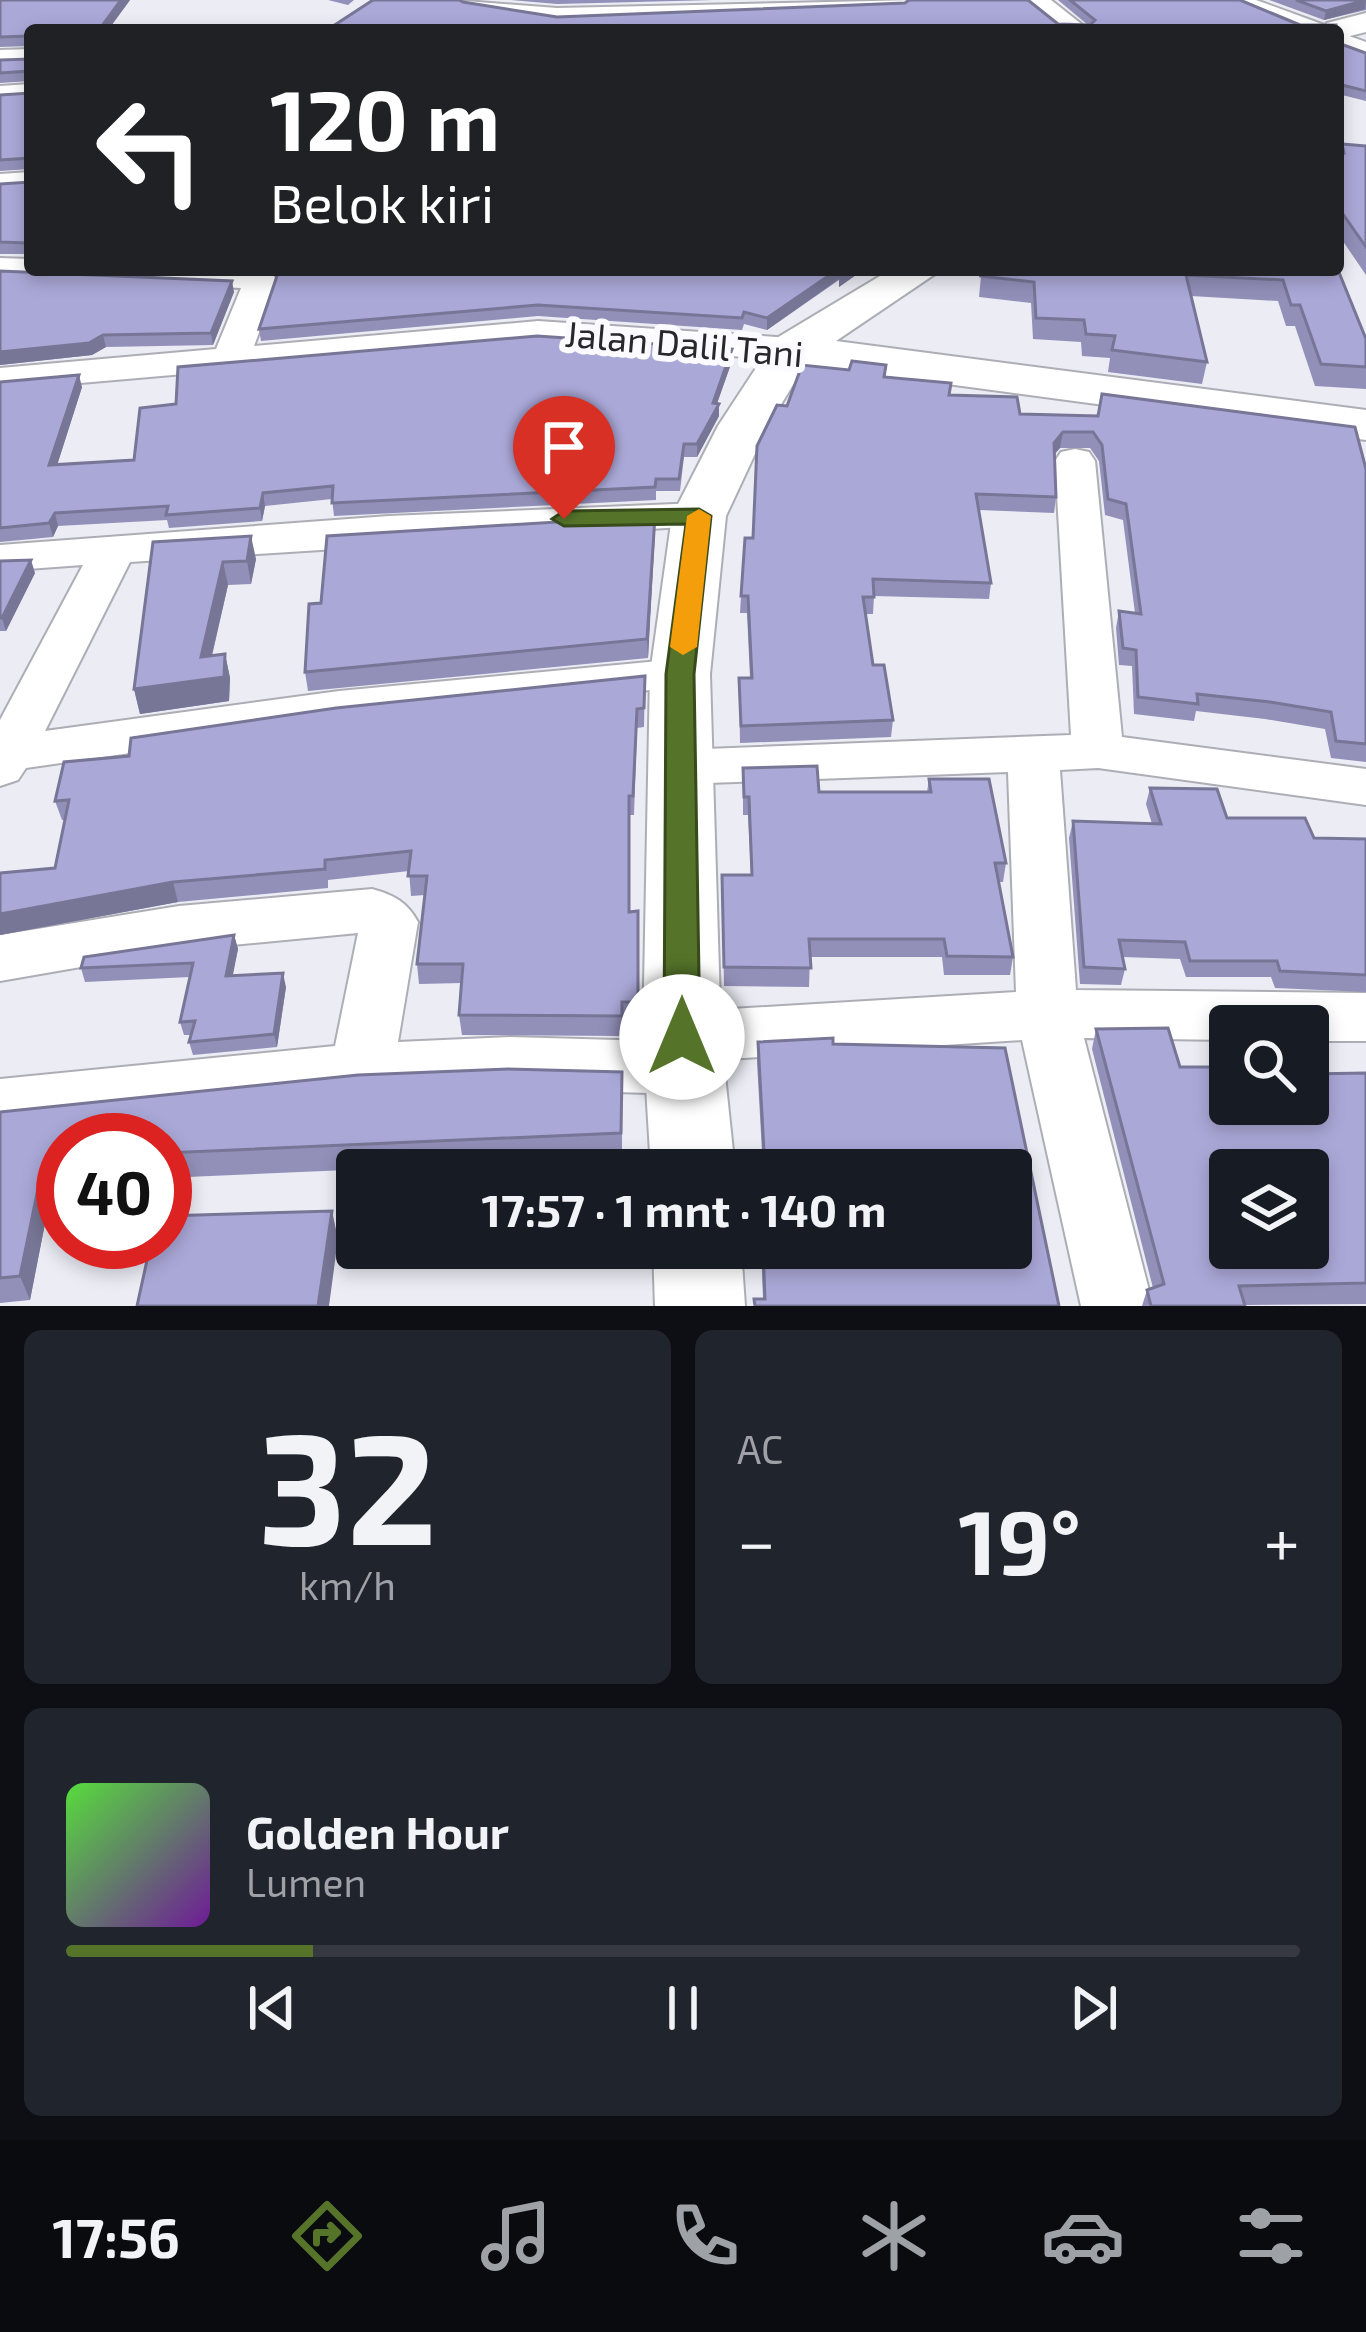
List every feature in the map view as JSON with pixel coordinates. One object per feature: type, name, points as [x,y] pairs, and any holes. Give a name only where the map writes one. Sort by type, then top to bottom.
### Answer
[{"type":"street","points":[[464,0],[557,15],[725,21],[842,2],[904,0]]},
{"type":"street","points":[[1035,0],[1068,24]]},
{"type":"street","points":[[1231,0],[1306,24]]},
{"type":"street","points":[[205,276],[261,281],[230,359]]},
{"type":"street","points":[[691,1149],[683,1052],[680,674],[699,516],[743,426],[791,350],[910,276]]},
{"type":"street","name":"Jalan Dalil Tani","points":[[0,379],[538,332],[791,350],[1366,425]]},
{"type":"street","points":[[1075,460],[1099,751]]},
{"type":"street","points":[[0,558],[388,529],[699,516]]},
{"type":"street","points":[[2,759],[112,551]]},
{"type":"street","points":[[2,759],[201,721],[453,690],[680,674]]},
{"type":"street","points":[[680,766],[1099,751],[1366,787]]},
{"type":"street","points":[[1033,753],[1047,1014],[1117,1306]]},
{"type":"street","points":[[0,958],[179,928],[372,910],[388,922],[362,1069]]},
{"type":"street","points":[[0,1106],[362,1069],[683,1052],[1047,1014],[1366,1017]]},
{"type":"street","points":[[698,1269],[700,1306]]},
{"type":"building","points":[[0,0],[121,0],[103,24],[24,24],[24,36],[0,37]]},
{"type":"building","points":[[373,0],[459,0],[557,17],[909,0],[1028,0],[1058,24],[336,24]]},
{"type":"building","points":[[1070,0],[1240,0],[1298,24],[1091,24],[1095,20]]},
{"type":"building","points":[[1296,0],[1366,0],[1326,11]]},
{"type":"building","points":[[1344,45],[1366,53],[1366,91],[1344,86]]},
{"type":"building","points":[[24,59],[24,71],[0,73],[0,60]]},
{"type":"building","points":[[24,93],[24,158],[0,160],[0,95]]},
{"type":"building","points":[[1344,144],[1366,146],[1366,247],[1344,216]]},
{"type":"building","points":[[24,182],[24,243],[0,242],[0,184]]},
{"type":"building","points":[[0,271],[24,272],[24,276],[232,281],[211,333],[103,335],[89,343],[0,352]]},
{"type":"building","points":[[277,276],[828,276],[767,318],[744,312],[742,318],[538,305],[259,329]]},
{"type":"building","points":[[981,276],[1186,276],[1207,362],[1112,350],[1115,336],[1086,334],[1084,320],[1036,318],[1034,282]]},
{"type":"building","points":[[1205,276],[1340,276],[1366,339],[1366,367],[1321,364],[1300,305],[1291,305],[1283,280]]},
{"type":"building","points":[[537,336],[732,349],[713,403],[719,404],[697,444],[684,444],[679,479],[656,479],[655,487],[332,503],[333,486],[263,493],[260,508],[166,515],[168,506],[55,513],[49,523],[0,528],[0,382],[79,375],[49,465],[134,460],[140,408],[176,404],[178,367]]},
{"type":"building","points":[[852,361],[886,365],[884,377],[951,383],[949,395],[1017,397],[1020,414],[1098,416],[1102,394],[1355,427],[1366,469],[1366,744],[1336,741],[1331,712],[1197,694],[1198,704],[1138,697],[1136,650],[1123,648],[1119,611],[1141,614],[1126,504],[1108,499],[1102,445],[1093,432],[1063,432],[1054,443],[1056,497],[976,494],[991,583],[873,579],[874,597],[863,597],[873,665],[884,665],[893,720],[741,726],[739,678],[752,678],[748,596],[741,596],[745,538],[753,538],[757,446],[777,405],[787,406],[802,365],[849,370]]},
{"type":"building","points":[[655,516],[647,639],[305,672],[309,604],[321,603],[327,536]]},
{"type":"building","points":[[251,536],[247,561],[223,562],[201,657],[225,654],[224,677],[134,689],[153,542]]},
{"type":"building","points":[[31,560],[2,618],[0,618],[0,561]]},
{"type":"building","points":[[645,676],[644,708],[637,709],[633,796],[629,796],[629,912],[638,911],[638,1002],[622,1002],[622,1016],[459,1015],[463,964],[417,964],[427,876],[408,876],[411,851],[325,860],[325,869],[173,882],[0,914],[0,873],[55,868],[69,800],[55,801],[64,762],[129,756],[131,738],[336,708]]},
{"type":"building","points":[[817,766],[819,792],[931,792],[929,779],[989,779],[1006,863],[995,863],[1013,957],[947,956],[944,939],[809,939],[811,968],[724,967],[722,875],[752,875],[743,768]]},
{"type":"building","points":[[1150,788],[1217,789],[1227,818],[1305,818],[1314,838],[1366,839],[1366,975],[1280,971],[1277,961],[1190,961],[1185,942],[1119,940],[1125,969],[1084,967],[1073,821],[1161,824]]},
{"type":"building","points":[[234,935],[226,976],[283,973],[274,1034],[189,1042],[195,1021],[180,1022],[193,963],[81,968],[84,957]]},
{"type":"building","points":[[1168,1028],[1180,1067],[1209,1067],[1209,1125],[1329,1125],[1329,1074],[1366,1073],[1366,1283],[1239,1286],[1245,1306],[1151,1306],[1147,1290],[1164,1284],[1096,1029]]},
{"type":"building","points":[[833,1038],[833,1044],[1005,1048],[1026,1149],[764,1149],[758,1042]]},
{"type":"building","points":[[508,1069],[622,1072],[621,1133],[192,1152],[192,1113],[36,1113],[36,1198],[20,1276],[0,1278],[0,1112],[358,1075]]},
{"type":"building","points":[[1032,1177],[1059,1306],[755,1306],[754,1299],[765,1299],[764,1269],[1032,1269]]},
{"type":"building","points":[[332,1211],[318,1306],[137,1306],[145,1269],[192,1269],[192,1215]]},
{"type":"slow traffic","points":[[683,647],[699,516]]},
{"type":"route","points":[[564,519],[699,516],[680,674],[682,1037]]}]
